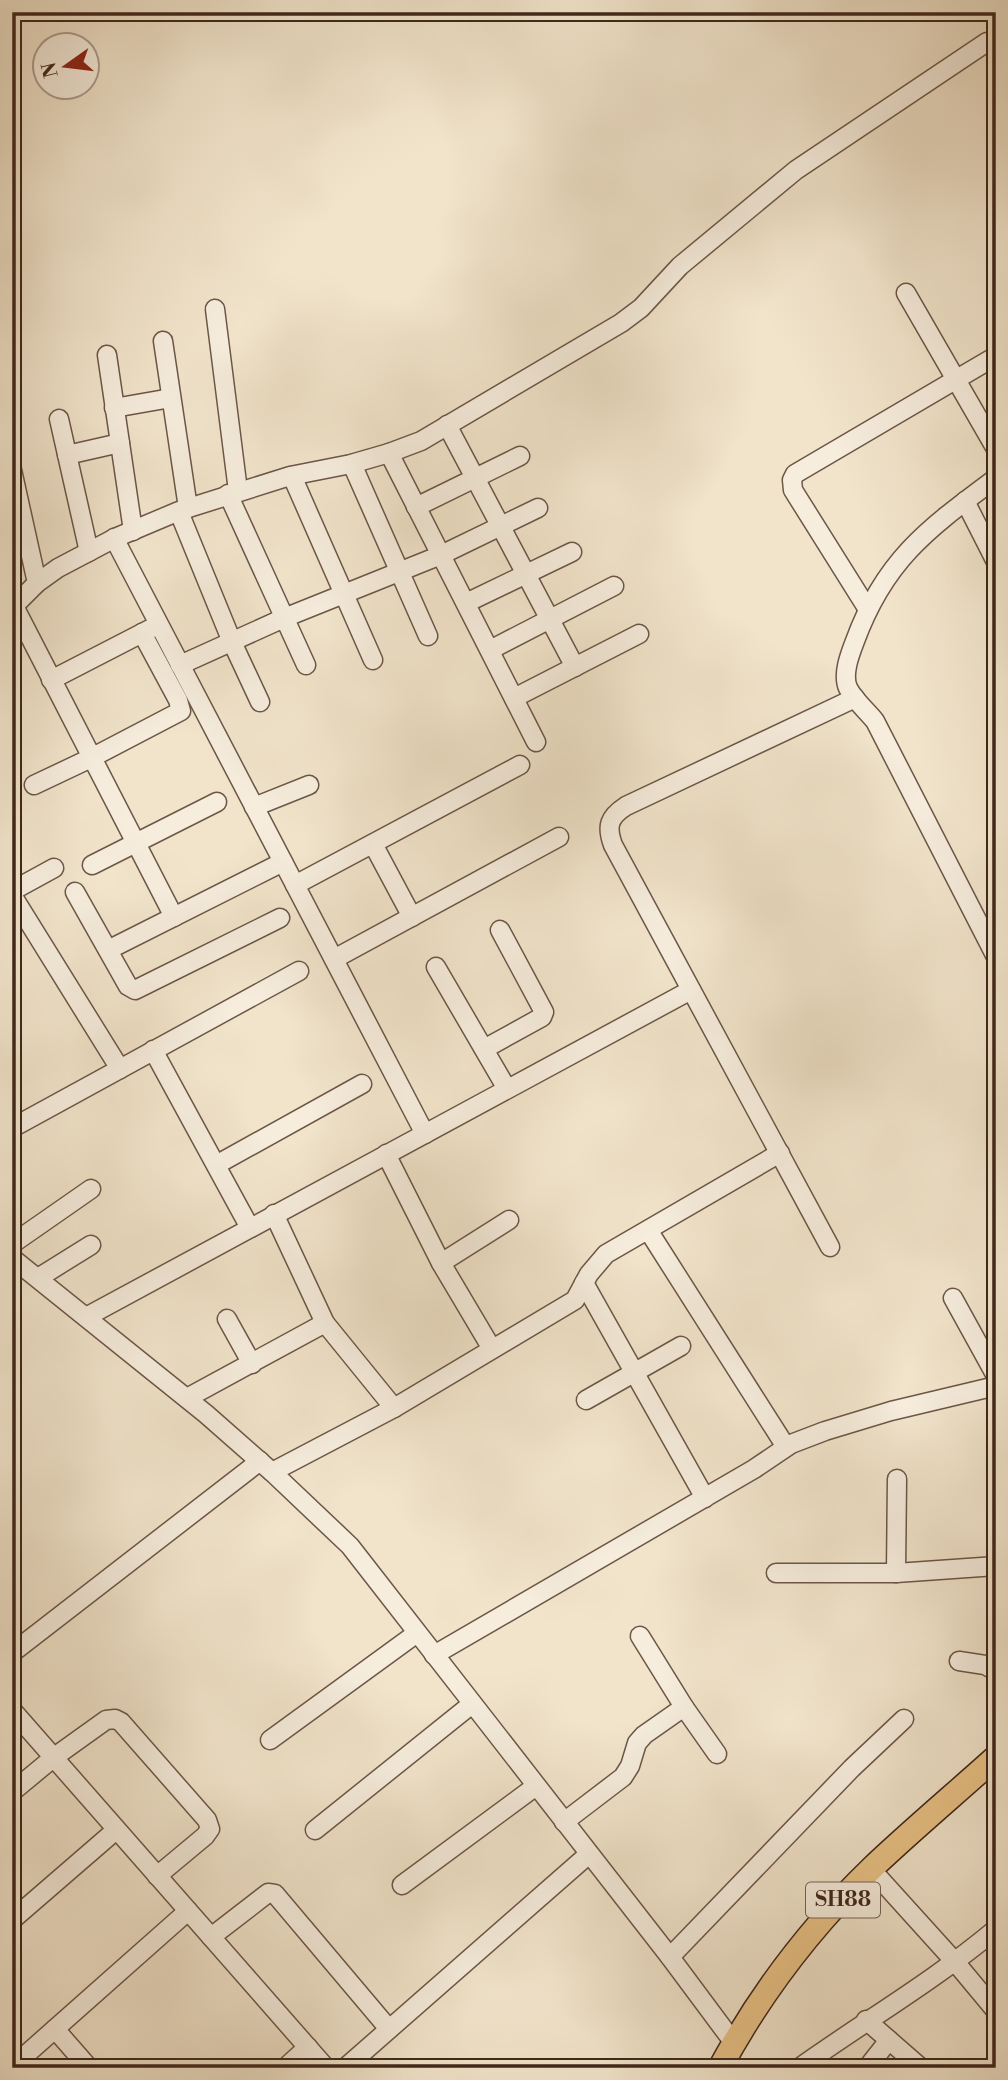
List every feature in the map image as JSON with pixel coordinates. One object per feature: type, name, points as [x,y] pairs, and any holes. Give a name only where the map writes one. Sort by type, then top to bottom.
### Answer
[{"type":"main road","name":"SH88","points":[[720,2068],[765,1993],[800,1947],[871,1869],[996,1757]]},
{"type":"street","points":[[174,917],[13,607],[37,583],[58,568],[114,538],[233,493],[292,476],[352,464],[421,441],[621,323],[641,308],[680,266],[796,170],[986,42]]},
{"type":"street","points":[[906,293],[996,449]]},
{"type":"street","points":[[215,309],[233,493],[306,665]]},
{"type":"street","points":[[163,341],[172,398],[183,510],[232,642],[260,702]]},
{"type":"street","points":[[107,355],[133,531]]},
{"type":"street","points":[[867,608],[793,490],[792,481],[795,474],[996,356]]},
{"type":"street","points":[[114,408],[172,398]]},
{"type":"street","points":[[59,419],[89,552]]},
{"type":"street","points":[[447,425],[575,667]]},
{"type":"street","points":[[67,455],[120,443]]},
{"type":"street","points":[[389,453],[536,742]]},
{"type":"street","points":[[416,507],[520,456]]},
{"type":"street","points":[[352,464],[428,636]]},
{"type":"street","points":[[12,470],[37,583]]},
{"type":"street","points":[[292,476],[373,660]]},
{"type":"street","points":[[996,478],[935,523],[904,555],[867,608],[853,645],[847,672],[848,689],[875,721],[996,957]]},
{"type":"street","points":[[965,501],[996,562]]},
{"type":"street","points":[[180,665],[284,618],[441,555],[538,508]]},
{"type":"street","points":[[114,538],[425,1134]]},
{"type":"street","points":[[466,603],[572,552]]},
{"type":"street","points":[[490,650],[614,586]]},
{"type":"street","points":[[51,680],[159,625]]},
{"type":"street","points":[[34,785],[181,711],[181,706],[142,633]]},
{"type":"street","points":[[514,698],[639,634]]},
{"type":"street","points":[[830,1247],[613,845],[609,822],[614,813],[626,806],[855,698]]},
{"type":"street","points":[[295,885],[520,765]]},
{"type":"street","points":[[254,807],[309,785]]},
{"type":"street","points":[[92,865],[217,802]]},
{"type":"street","points":[[334,960],[559,837]]},
{"type":"street","points":[[373,844],[412,917]]},
{"type":"street","points":[[108,950],[283,862]]},
{"type":"street","points":[[54,868],[12,893],[120,1069]]},
{"type":"street","points":[[75,892],[128,986],[135,990],[280,918]]},
{"type":"street","points":[[484,1049],[542,1017],[544,1012],[500,930]]},
{"type":"street","points":[[436,967],[507,1089]]},
{"type":"street","points":[[12,1128],[299,971]]},
{"type":"street","points":[[86,1317],[691,990]]},
{"type":"street","points":[[153,1050],[250,1228]]},
{"type":"street","points":[[216,1165],[362,1084]]},
{"type":"street","points":[[12,1653],[266,1466],[394,1408],[575,1300],[606,1254],[780,1153]]},
{"type":"street","points":[[386,1154],[441,1263],[492,1349]]},
{"type":"street","points":[[12,1244],[91,1189]]},
{"type":"street","points":[[274,1214],[325,1323],[394,1408]]},
{"type":"street","points":[[441,1263],[509,1220]]},
{"type":"street","points":[[648,1230],[786,1447]]},
{"type":"street","points":[[38,1278],[91,1244]]},
{"type":"street","points":[[12,1258],[187,1398],[266,1466],[350,1546],[734,2043]]},
{"type":"street","points":[[584,1283],[705,1498]]},
{"type":"street","points":[[953,1298],[993,1365]]},
{"type":"street","points":[[227,1319],[252,1364]]},
{"type":"street","points":[[187,1398],[325,1323]]},
{"type":"street","points":[[586,1400],[681,1346]]},
{"type":"street","points":[[434,1655],[705,1498],[786,1447],[825,1431],[891,1411],[996,1386]]},
{"type":"street","points":[[896,1573],[897,1479]]},
{"type":"street","points":[[776,1573],[896,1573],[996,1566]]},
{"type":"street","points":[[270,1740],[417,1633]]},
{"type":"street","points":[[640,1636],[717,1754]]},
{"type":"street","points":[[958,1661],[985,1665],[996,1671]]},
{"type":"street","points":[[316,1830],[472,1704]]},
{"type":"street","points":[[565,1822],[624,1777],[637,1743],[684,1707]]},
{"type":"street","points":[[12,1710],[326,2068]]},
{"type":"street","points":[[12,1792],[106,1720],[115,1719],[121,1722],[206,1820],[209,1829],[205,1836],[157,1876]]},
{"type":"street","points":[[670,1957],[852,1768],[904,1719]]},
{"type":"street","points":[[402,1885],[536,1787]]},
{"type":"street","points":[[12,1920],[116,1829]]},
{"type":"street","points":[[345,2068],[589,1854]]},
{"type":"street","points":[[871,1869],[996,2011]]},
{"type":"street","points":[[211,1937],[268,1893],[275,1894],[389,2029]]},
{"type":"street","points":[[13,2066],[188,1911]]},
{"type":"street","points":[[799,2068],[956,1963],[996,1929]]},
{"type":"street","points":[[866,2021],[921,2068]]},
{"type":"street","points":[[55,2029],[89,2068]]},
{"type":"street","points":[[867,2068],[889,2040]]},
{"type":"street","points":[[285,2068],[308,2047]]}]
